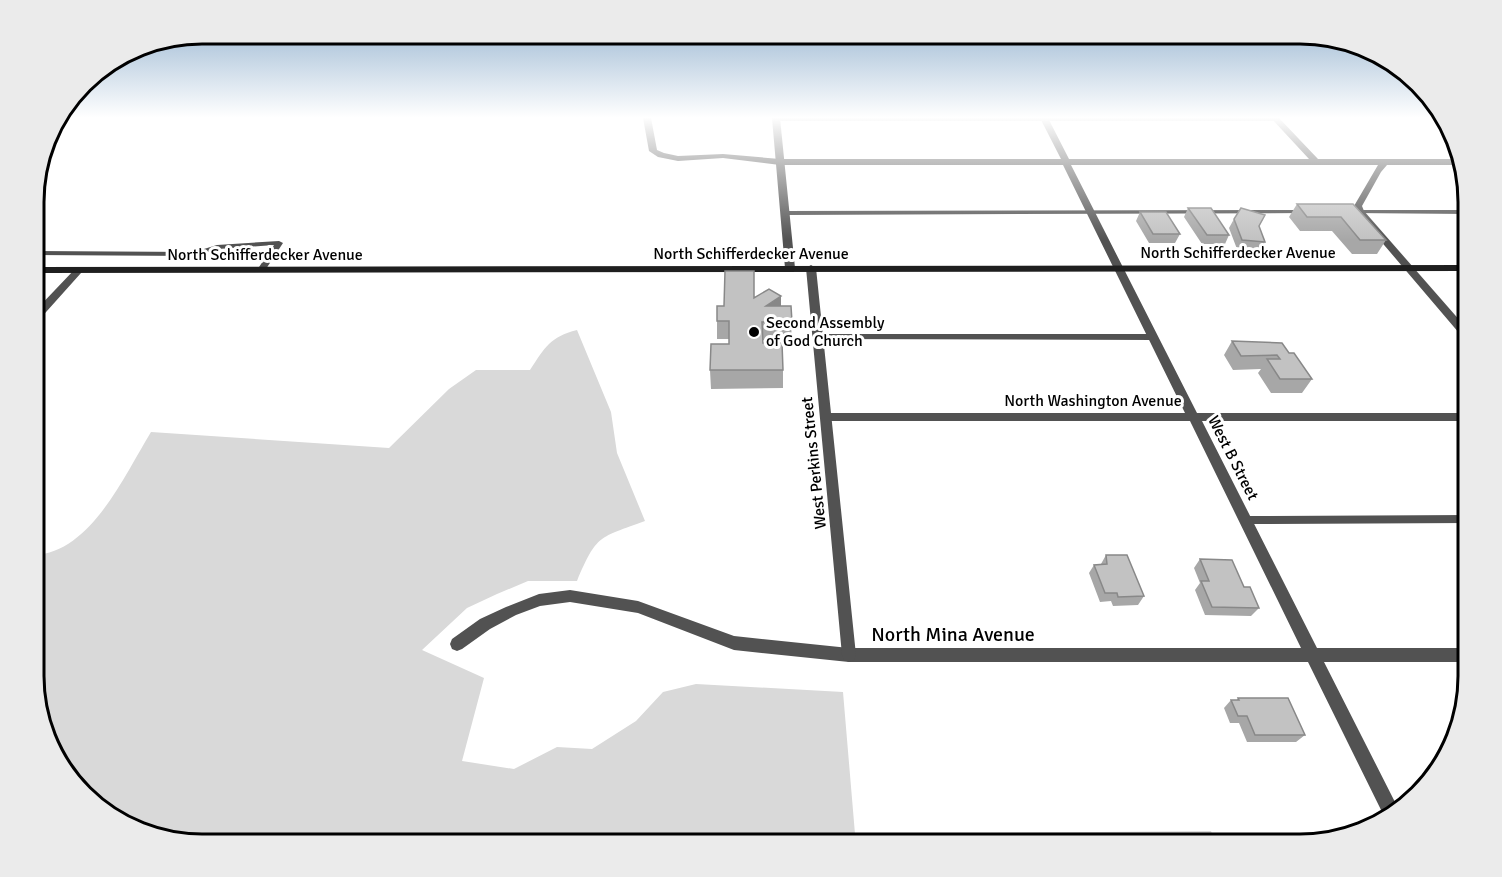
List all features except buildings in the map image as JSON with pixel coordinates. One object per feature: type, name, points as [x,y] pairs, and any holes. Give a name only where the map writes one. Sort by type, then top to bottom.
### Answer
[{"type":"main road","name":"North Schifferdecker Avenue","points":[[44,270],[1458,268]]},
{"type":"street","points":[[750,159],[780,162],[1453,162]]},
{"type":"street","points":[[780,159],[790,268]]},
{"type":"street","name":"West B Street","points":[[1064,159],[1388,807]]},
{"type":"street","points":[[1384,163],[1377,171],[1358,206],[1360,212],[1458,326]]},
{"type":"street","name":"West Perkins Street","points":[[811,268],[849,655]]},
{"type":"street","points":[[44,308],[78,271]]},
{"type":"street","name":"North Washington Avenue","points":[[826,417],[1458,417]]},
{"type":"street","name":"North Mina Avenue","points":[[457,644],[485,624],[511,611],[539,600],[570,596],[638,607],[734,643],[849,655],[1458,655]]},
{"type":"lane","points":[[785,213],[1312,212]]},
{"type":"lane","points":[[1348,212],[1458,212]]},
{"type":"lane","points":[[44,253],[194,254],[217,247],[279,243],[261,270]]},
{"type":"lane","points":[[818,337],[1154,337]]},
{"type":"lane","points":[[1245,520],[1458,519]]},
{"type":"shaded area","points":[[577,330],[611,412],[617,453],[645,521],[601,540],[590,554],[577,581],[528,581],[497,594],[467,608],[422,650],[484,678],[462,761],[514,769],[557,747],[592,749],[636,721],[663,692],[696,684],[843,692],[855,833],[201,834],[161,828],[141,821],[114,807],[83,780],[60,745],[52,726],[45,696],[44,553],[54,551],[73,541],[89,526],[118,489],[151,432],[389,448],[449,389],[476,370],[530,370],[549,344]]},
{"type":"shaded area","points":[[1211,831],[1212,833],[933,833]]},
{"type":"place","name":"Second Assembly of God Church","points":[[754,332]]}]
